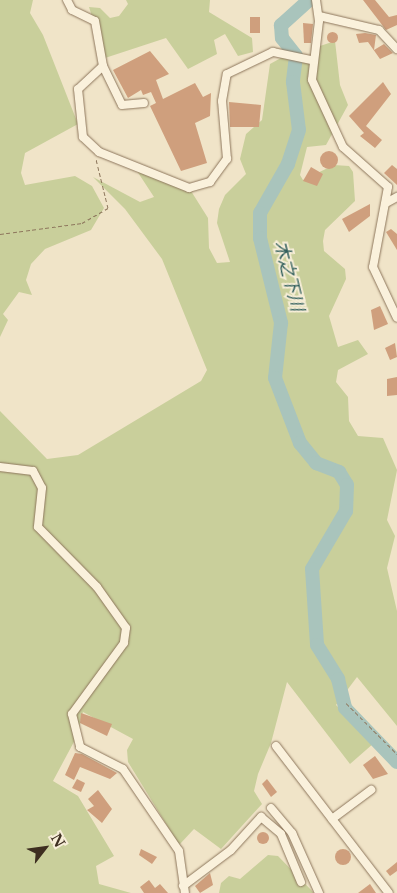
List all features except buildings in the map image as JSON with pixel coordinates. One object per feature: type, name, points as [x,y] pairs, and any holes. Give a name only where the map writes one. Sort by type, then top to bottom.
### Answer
[{"type":"street","points":[[67,0],[72,10],[95,21],[103,66],[122,105],[144,103]]},
{"type":"street","points":[[316,2],[319,16],[310,59],[312,80],[334,132],[344,147],[384,182],[386,203],[373,267],[397,318]]},
{"type":"street","points":[[319,16],[379,30],[397,49]]},
{"type":"street","points":[[103,66],[82,82],[76,96],[83,136],[99,152],[190,188],[210,182],[226,159],[222,101],[227,74],[273,52],[288,52],[310,59]]},
{"type":"street","points":[[386,203],[397,197]]},
{"type":"street","points":[[0,467],[33,471],[42,488],[38,527],[92,581],[126,628],[124,644],[72,714],[80,747],[124,770],[169,836],[182,861],[184,890]]},
{"type":"street","points":[[276,746],[389,893]]},
{"type":"street","points":[[332,819],[371,790]]},
{"type":"street","points":[[271,808],[292,833],[319,893]]},
{"type":"street","points":[[184,890],[232,850],[261,818],[280,834],[301,882]]},
{"type":"path","points":[[0,234],[82,224],[108,208],[98,173],[99,152]]},
{"type":"path","points":[[346,703],[397,754]]},
{"type":"green space","points":[[0,0],[33,0],[30,13],[43,35],[78,124],[25,153],[21,173],[25,185],[75,176],[92,186],[104,208],[91,230],[45,249],[31,264],[26,280],[32,295],[19,292],[3,314],[8,320],[0,337]]},
{"type":"green space","points":[[126,0],[210,0],[209,12],[252,38],[253,52],[238,56],[225,34],[214,40],[217,54],[188,69],[166,38],[105,58],[89,7],[100,8],[110,18],[119,16],[128,4]]},
{"type":"green space","points":[[335,41],[340,85],[348,105],[326,145],[307,147],[300,175],[303,180],[334,165],[349,166],[353,172],[355,201],[325,230],[323,241],[324,251],[345,269],[346,279],[329,316],[338,347],[358,340],[368,354],[338,370],[336,382],[348,397],[349,421],[358,436],[383,438],[397,470],[387,520],[395,536],[387,568],[397,611],[397,726],[357,677],[336,705],[374,743],[350,764],[287,682],[271,743],[258,774],[254,791],[262,804],[221,849],[194,829],[179,845],[128,762],[127,750],[133,739],[83,712],[76,738],[53,781],[78,796],[114,856],[96,866],[99,884],[131,893],[0,893],[0,411],[47,459],[78,455],[201,381],[207,370],[162,259],[125,209],[93,177],[140,202],[154,197],[137,171],[191,191],[208,218],[209,248],[217,263],[230,262],[217,223],[219,209],[225,195],[246,174],[240,159],[246,134],[262,120],[270,64],[290,53],[309,59],[320,46]]},
{"type":"green space","points":[[268,855],[278,856],[314,893],[219,893],[221,883],[229,876],[240,879]]},
{"type":"waterway","name":"木之下川","points":[[309,0],[281,25],[282,38],[296,56],[293,82],[299,130],[288,164],[260,213],[260,238],[281,323],[275,378],[300,443],[316,463],[339,472],[347,485],[346,511],[312,569],[317,645],[338,679],[345,708],[397,762]]}]
